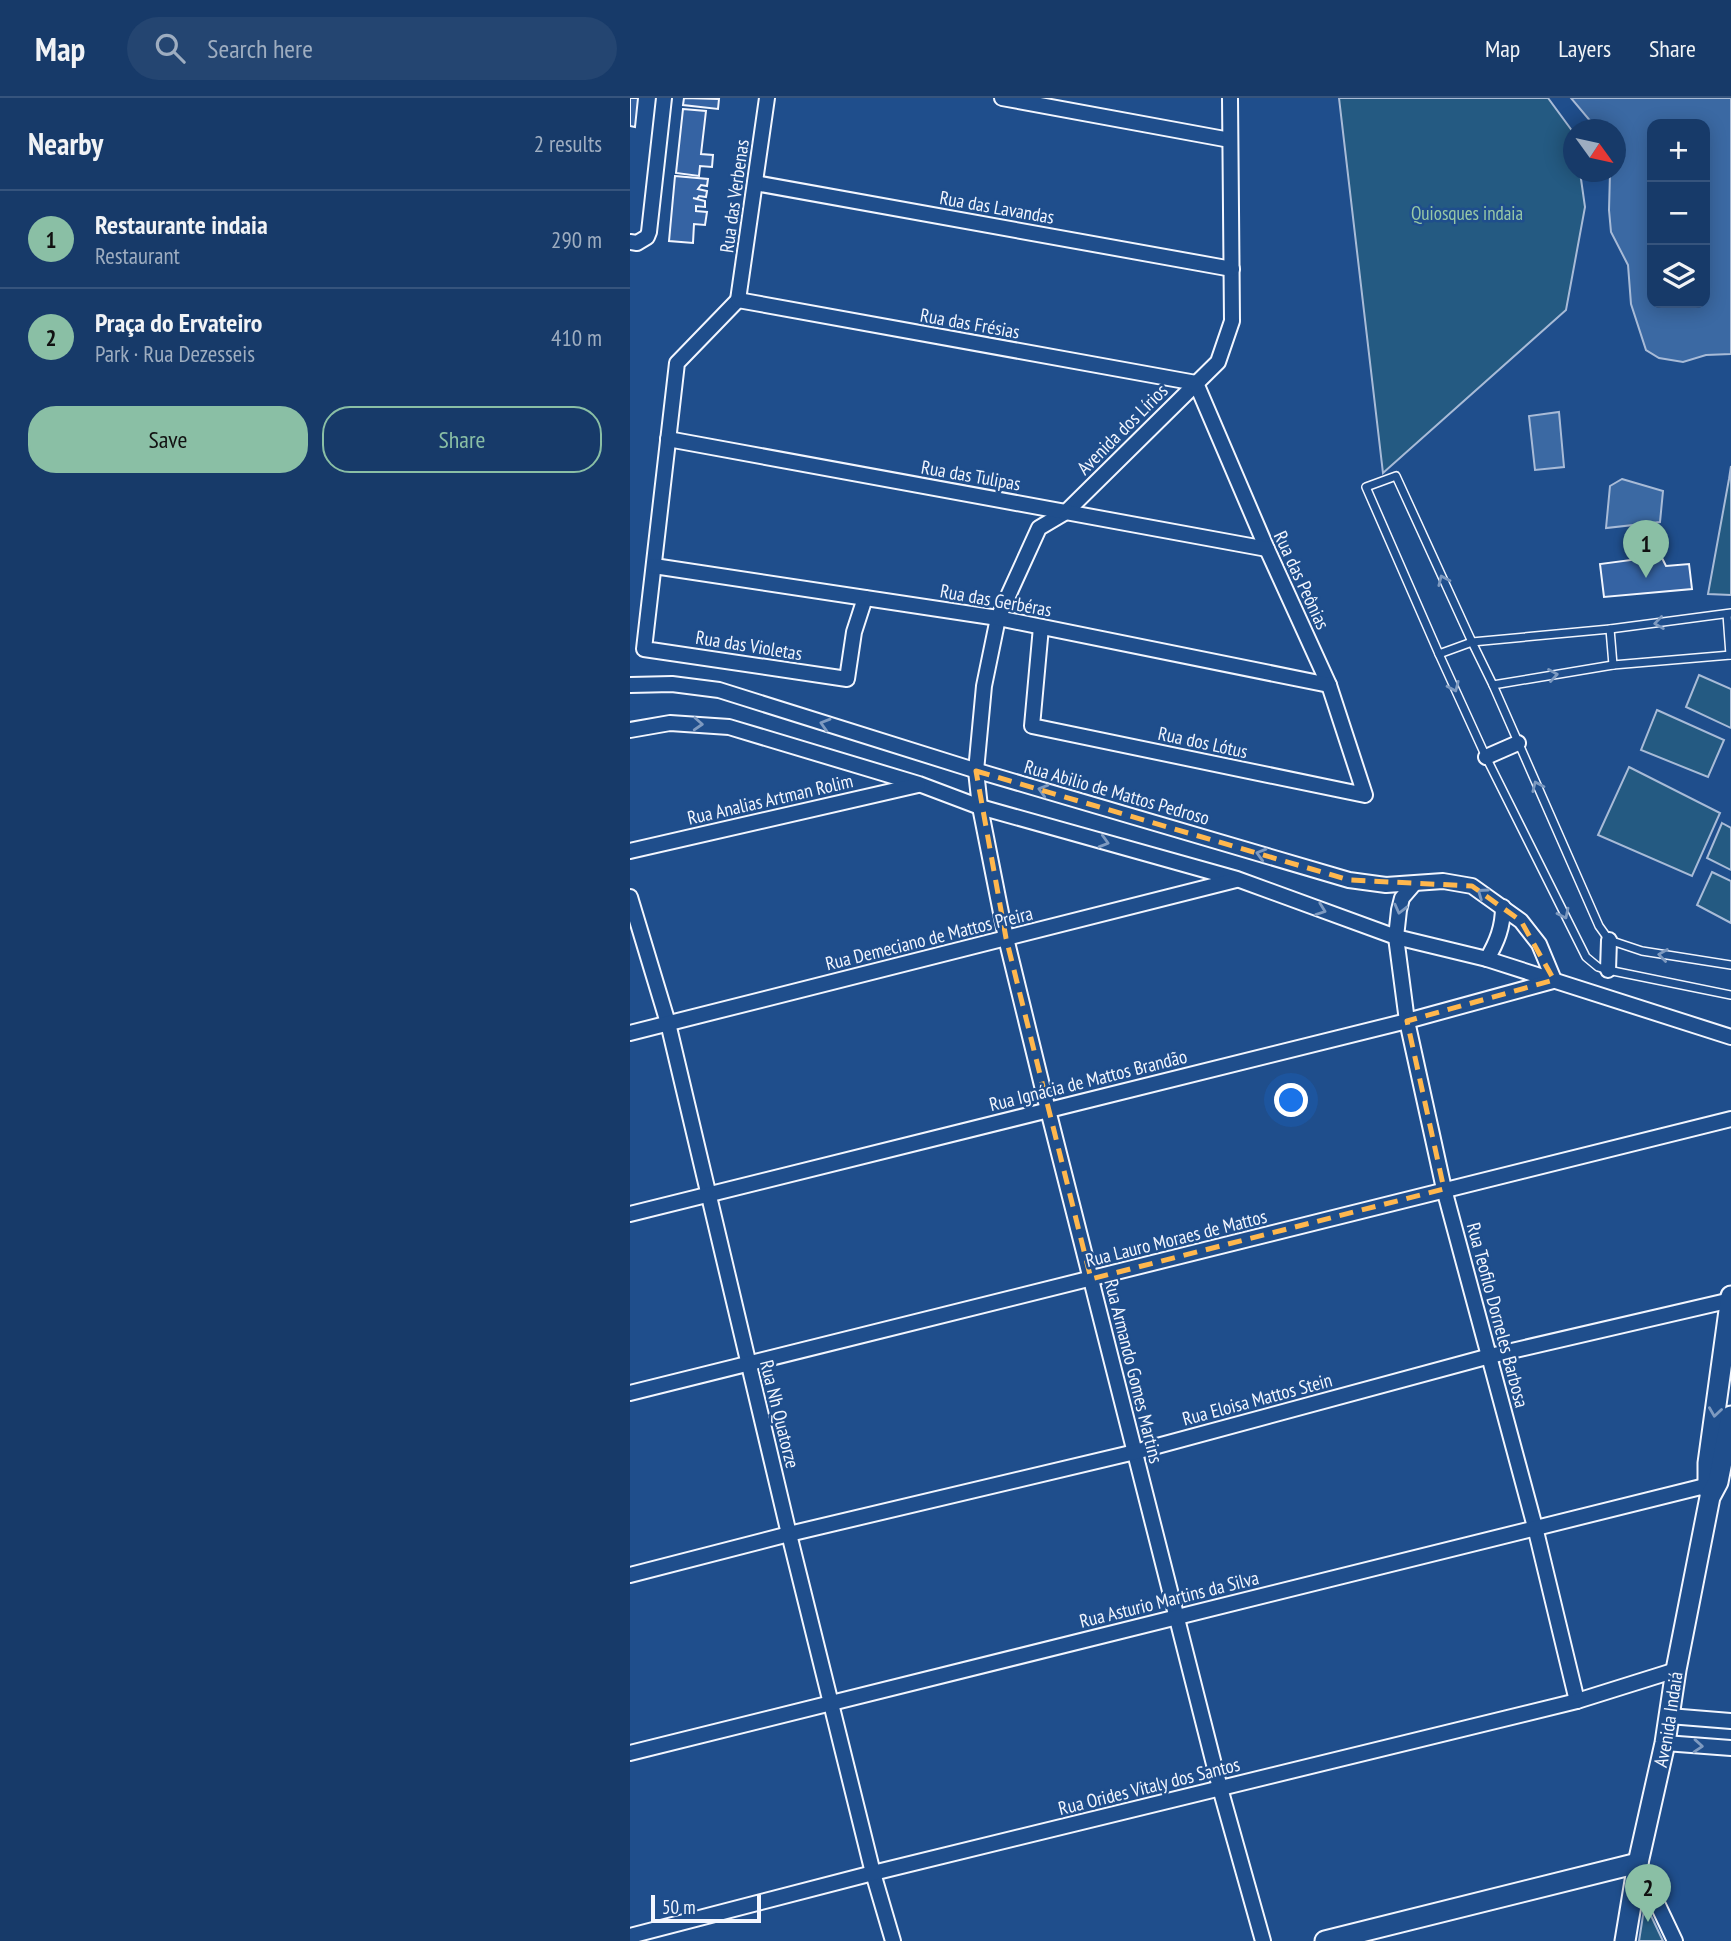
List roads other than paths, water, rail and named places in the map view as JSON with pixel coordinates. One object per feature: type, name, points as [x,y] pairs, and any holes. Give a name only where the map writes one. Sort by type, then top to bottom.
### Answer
[{"type":"street","points":[[630,242],[637,243],[647,237],[663,98]]},
{"type":"street","name":"Rua das Verbenas","points":[[738,300],[767,98]]},
{"type":"street","points":[[1002,98],[1230,141]]},
{"type":"street","name":"Avenida dos Lírios","points":[[980,807],[974,770],[994,618],[1039,528],[1066,512],[1218,362],[1232,321],[1230,98]]},
{"type":"street","name":"Rua das Lavandas","points":[[755,183],[1232,269]]},
{"type":"street","points":[[654,566],[677,363],[738,300]]},
{"type":"street","name":"Rua das Frésias","points":[[738,300],[1196,383]]},
{"type":"street","name":"Rua das Peônias","points":[[1196,383],[1266,549],[1329,685],[1365,795]]},
{"type":"street","name":"Rua das Tulipas","points":[[668,439],[1266,549]]},
{"type":"street","name":"Rua das Gerbéras","points":[[654,566],[994,618],[1329,685]]},
{"type":"street","name":"Rua das Violetas","points":[[654,566],[644,649],[847,679],[854,632],[865,598]]},
{"type":"street","name":"Rua dos Lótus","points":[[1041,627],[1032,726],[1365,795]]},
{"type":"street","name":"Rua Abilio de Mattos Pedroso","points":[[630,685],[672,684],[719,690],[974,770],[1349,880],[1386,885],[1443,881],[1472,886],[1521,921],[1539,944],[1554,980]]},
{"type":"street","points":[[630,730],[670,723],[729,727],[919,784],[980,807],[1237,879],[1396,937],[1487,959],[1731,1037]]},
{"type":"street","points":[[1486,757],[1518,743]]},
{"type":"street","name":"Rua Analias Artman Rolim","points":[[630,851],[919,784]]},
{"type":"street","name":"Rua Armando Gomes Martins","points":[[980,807],[1006,938],[1048,1110],[1176,1618],[1263,1941]]},
{"type":"street","name":"Rua Demeciano de Mattos Preira","points":[[630,1033],[1237,879]]},
{"type":"street","name":"Rua Teofilo Dorneles Barbosa","points":[[1414,884],[1402,898],[1396,937],[1407,1021],[1444,1189],[1535,1527],[1577,1701]]},
{"type":"street","name":"Rua Nh Quatorze","points":[[630,897],[668,1023],[789,1534],[873,1873],[893,1941]]},
{"type":"street","points":[[1487,959],[1503,923],[1503,908]]},
{"type":"street","points":[[1608,970],[1609,940]]},
{"type":"street","name":"Rua Ignácia de Mattos Brandão","points":[[630,1214],[1407,1021],[1554,980]]},
{"type":"street","name":"Rua Lauro Moraes de Mattos","points":[[630,1393],[1731,1119]]},
{"type":"street","name":"Rua Eloisa Mattos Stein","points":[[630,1576],[789,1534],[1135,1452],[1490,1356],[1731,1299]]},
{"type":"street","name":"Avenida Indaiá","points":[[1712,1488],[1731,1299]]},
{"type":"street","name":"Avenida Indaiá","points":[[1625,1941],[1712,1488],[1731,1416]]},
{"type":"street","name":"Rua Asturio Martins da Silva","points":[[630,1753],[1535,1527],[1712,1488]]},
{"type":"street","name":"Rua Orides Vitaly dos Santos","points":[[630,1936],[873,1873],[1577,1701],[1676,1671]]},
{"type":"street","points":[[1669,1716],[1731,1721]]},
{"type":"street","points":[[1665,1743],[1731,1748]]},
{"type":"street","points":[[1325,1941],[1638,1863],[1675,1941]]},
{"type":"lane","points":[[1731,965],[1642,951],[1609,940],[1599,926],[1493,685],[1396,476],[1366,487],[1486,757],[1586,957],[1598,967],[1608,970],[1731,995]]},
{"type":"lane","points":[[1439,654],[1472,642],[1729,614],[1730,655],[1613,665],[1493,685]]},
{"type":"lane","points":[[1610,629],[1613,665]]},
{"type":"place","name":"Restaurante indaia","points":[[1646,578]]},
{"type":"place","name":"Praça do Ervateiro","points":[[1648,1922]]},
{"type":"park label","name":"Quiosques indaia","points":[[1467,213]]}]
